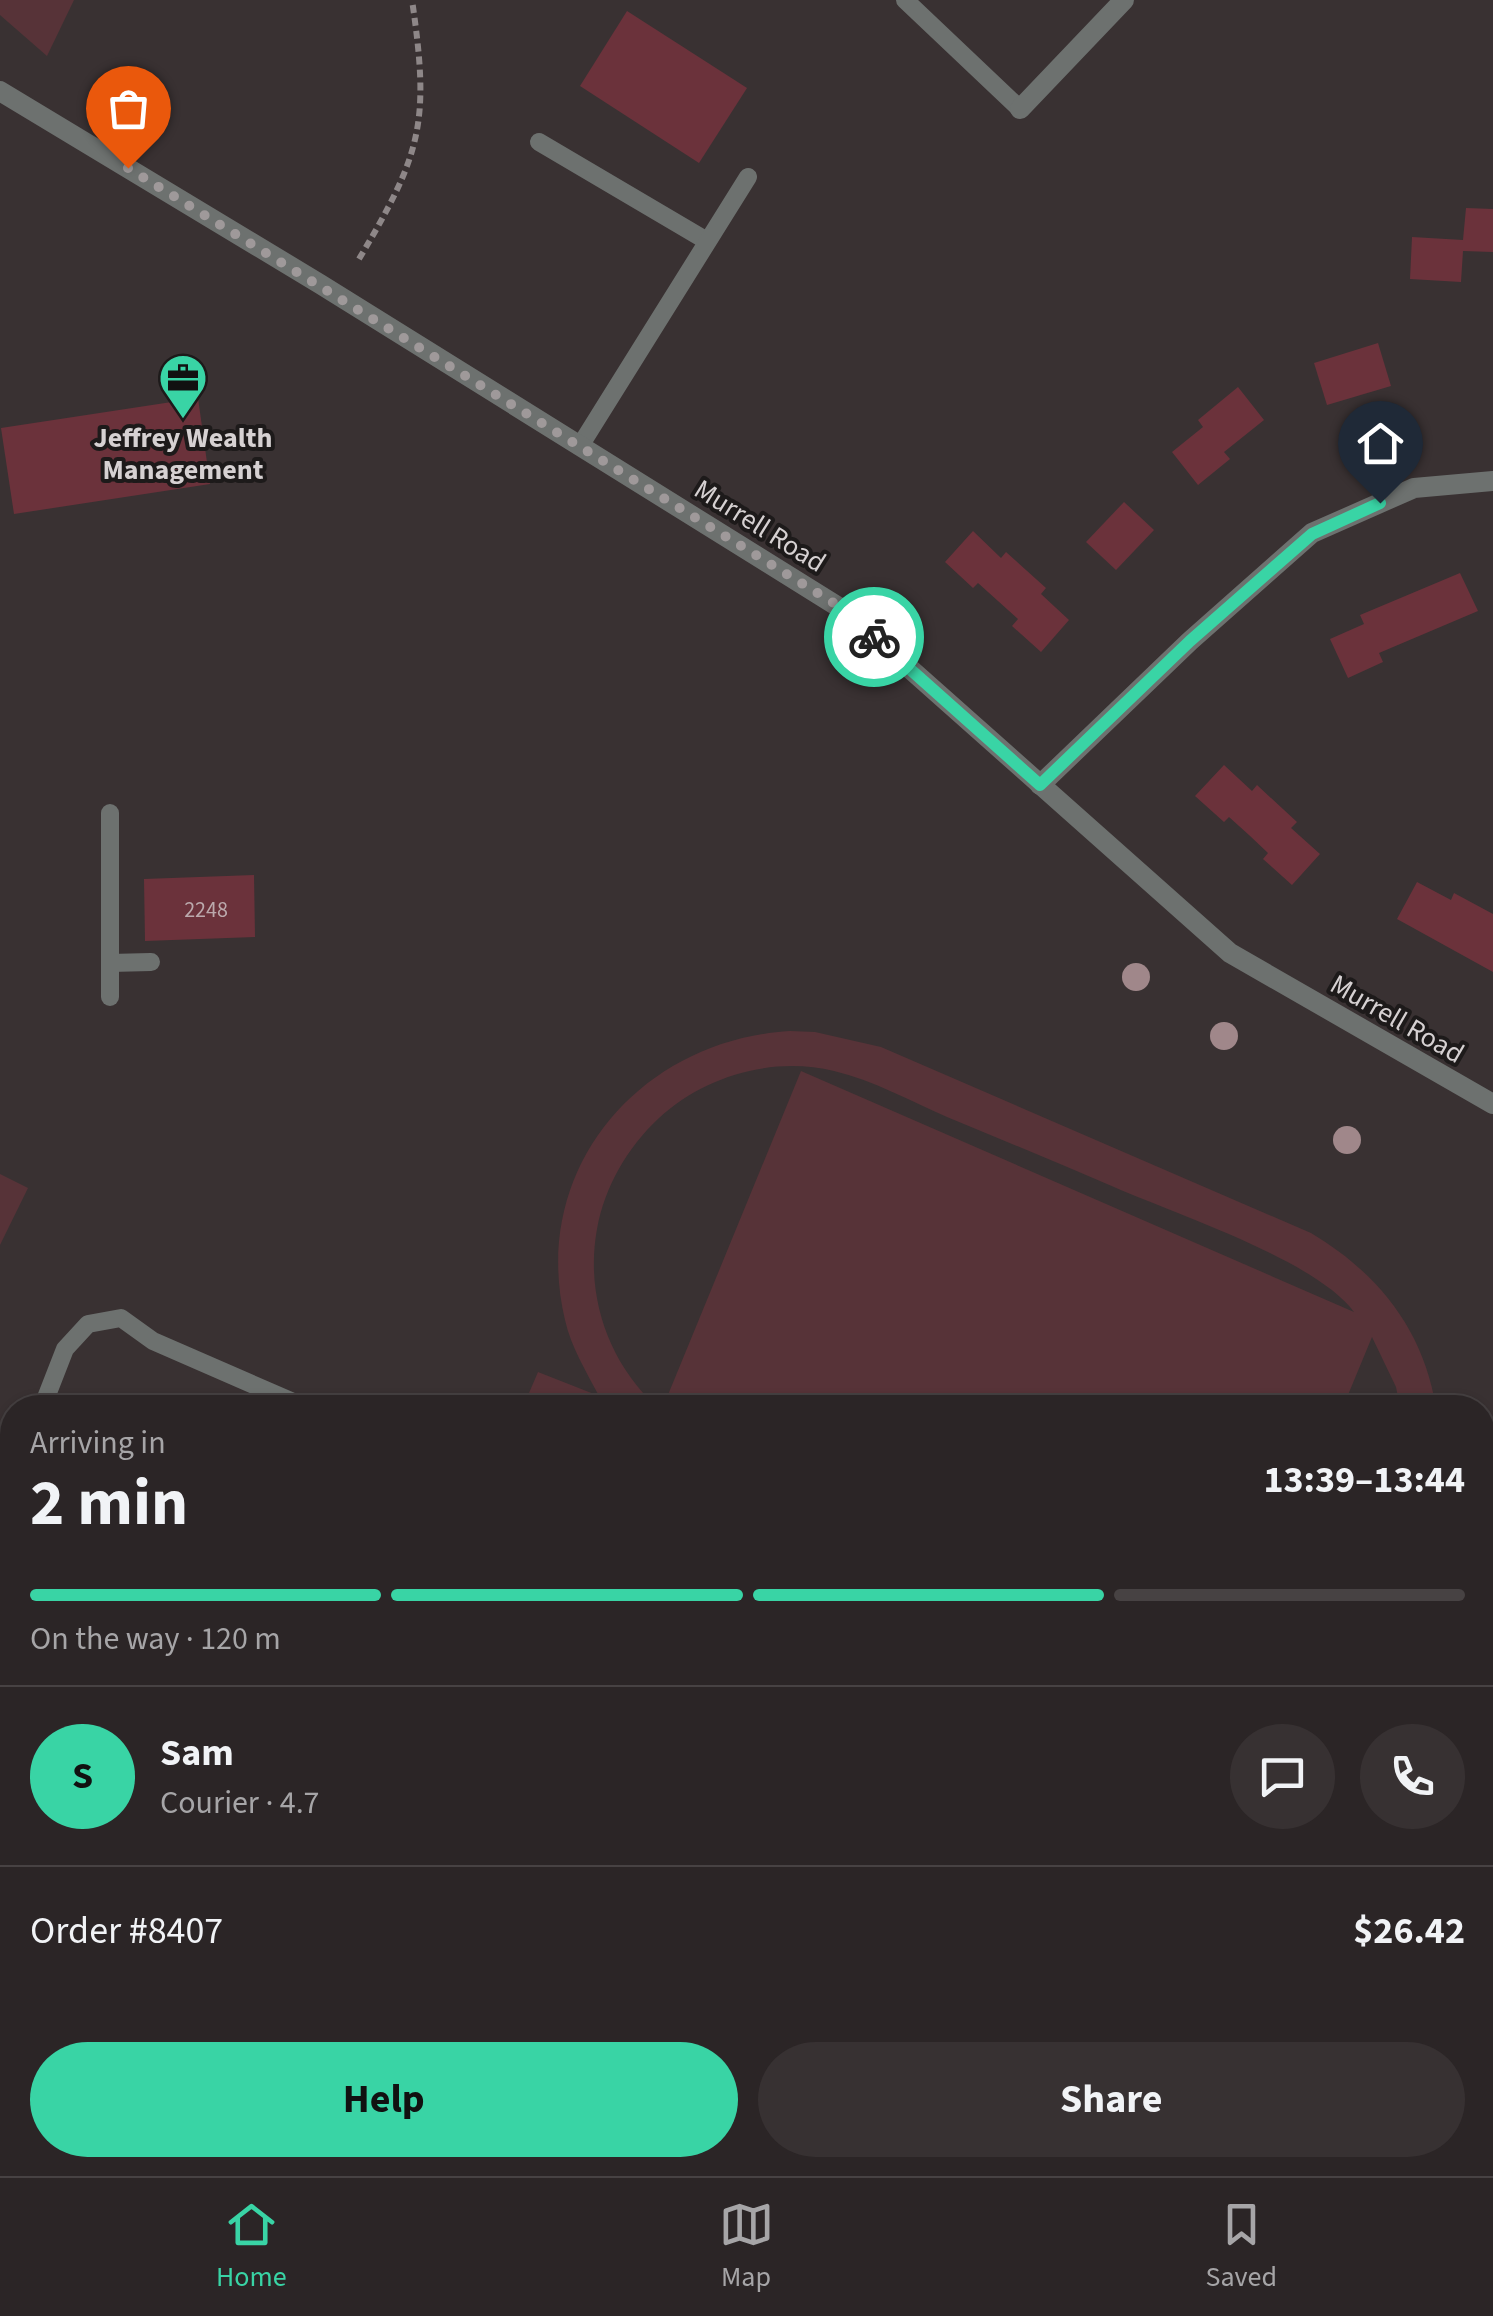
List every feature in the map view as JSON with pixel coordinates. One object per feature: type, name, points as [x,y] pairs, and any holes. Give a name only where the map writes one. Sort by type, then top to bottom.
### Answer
[{"type":"street","points":[[1020,110],[1124,0]]},
{"type":"street","name":"Murrell Road","points":[[0,91],[845,610],[1230,953],[1493,1104]]},
{"type":"street","points":[[1040,785],[1190,641],[1312,534],[1414,488],[1493,481]]},
{"type":"lane","points":[[905,0],[1020,110]]},
{"type":"lane","points":[[539,142],[707,242]]},
{"type":"lane","points":[[580,446],[748,177]]},
{"type":"lane","points":[[110,813],[110,997]]},
{"type":"lane","points":[[110,963],[152,962]]},
{"type":"lane","points":[[47,1395],[65,1348],[88,1324],[121,1318],[153,1341],[277,1395]]},
{"type":"path","points":[[359,259],[404,178],[419,132],[423,92],[412,0]]},
{"type":"shaded area","points":[[0,0],[74,0],[47,56],[0,15]]},
{"type":"shaded area","points":[[790,1031],[815,1032],[881,1047],[1311,1233],[1357,1266],[1394,1306],[1420,1353],[1433,1395],[1398,1395],[1372,1337],[1348,1395],[668,1395],[801,1071],[1354,1312],[1310,1275],[1243,1240],[863,1080],[834,1071],[787,1066],[740,1073],[677,1103],[637,1142],[619,1169],[597,1229],[594,1278],[613,1348],[646,1395],[598,1395],[568,1330],[558,1265],[564,1212],[581,1165],[608,1122],[643,1087],[686,1059],[736,1040]]},
{"type":"shaded area","points":[[0,1174],[28,1188],[0,1245]]},
{"type":"shaded area","points":[[538,1372],[596,1395],[528,1395]]},
{"type":"building","points":[[627,11],[747,88],[699,163],[580,86]]},
{"type":"building","points":[[1466,208],[1493,209],[1493,252],[1463,251],[1461,282],[1410,279],[1412,237],[1463,240]]},
{"type":"building","points":[[1378,343],[1391,386],[1327,405],[1314,363]]},
{"type":"building","points":[[1238,387],[1264,420],[1224,452],[1230,459],[1198,485],[1172,452],[1203,427],[1198,420]]},
{"type":"building","points":[[198,398],[210,484],[14,514],[1,428]]},
{"type":"building","points":[[1124,502],[1154,530],[1116,570],[1086,542]]},
{"type":"building","points":[[973,531],[1001,558],[1006,552],[1046,588],[1041,594],[1069,620],[1041,652],[1012,626],[1018,619],[978,583],[973,588],[945,562]]},
{"type":"building","points":[[1460,573],[1478,611],[1379,653],[1383,662],[1348,678],[1330,639],[1364,624],[1360,615]]},
{"type":"building","points":[[1224,765],[1252,791],[1257,785],[1297,822],[1291,828],[1320,854],[1292,885],[1263,859],[1268,853],[1249,835],[1229,817],[1224,822],[1195,796]]},
{"type":"building","points":[[254,875],[255,937],[145,941],[144,879]]},
{"type":"building","points":[[1417,882],[1451,900],[1454,893],[1493,914],[1493,972],[1397,919]]},
{"type":"way so far","points":[[128,168],[845,610],[874,637]]},
{"type":"place","name":"Jeffrey Wealth Management","points":[[183,420]]},
{"type":"route","points":[[874,637],[1040,785],[1190,641],[1312,534],[1380,503]]}]
